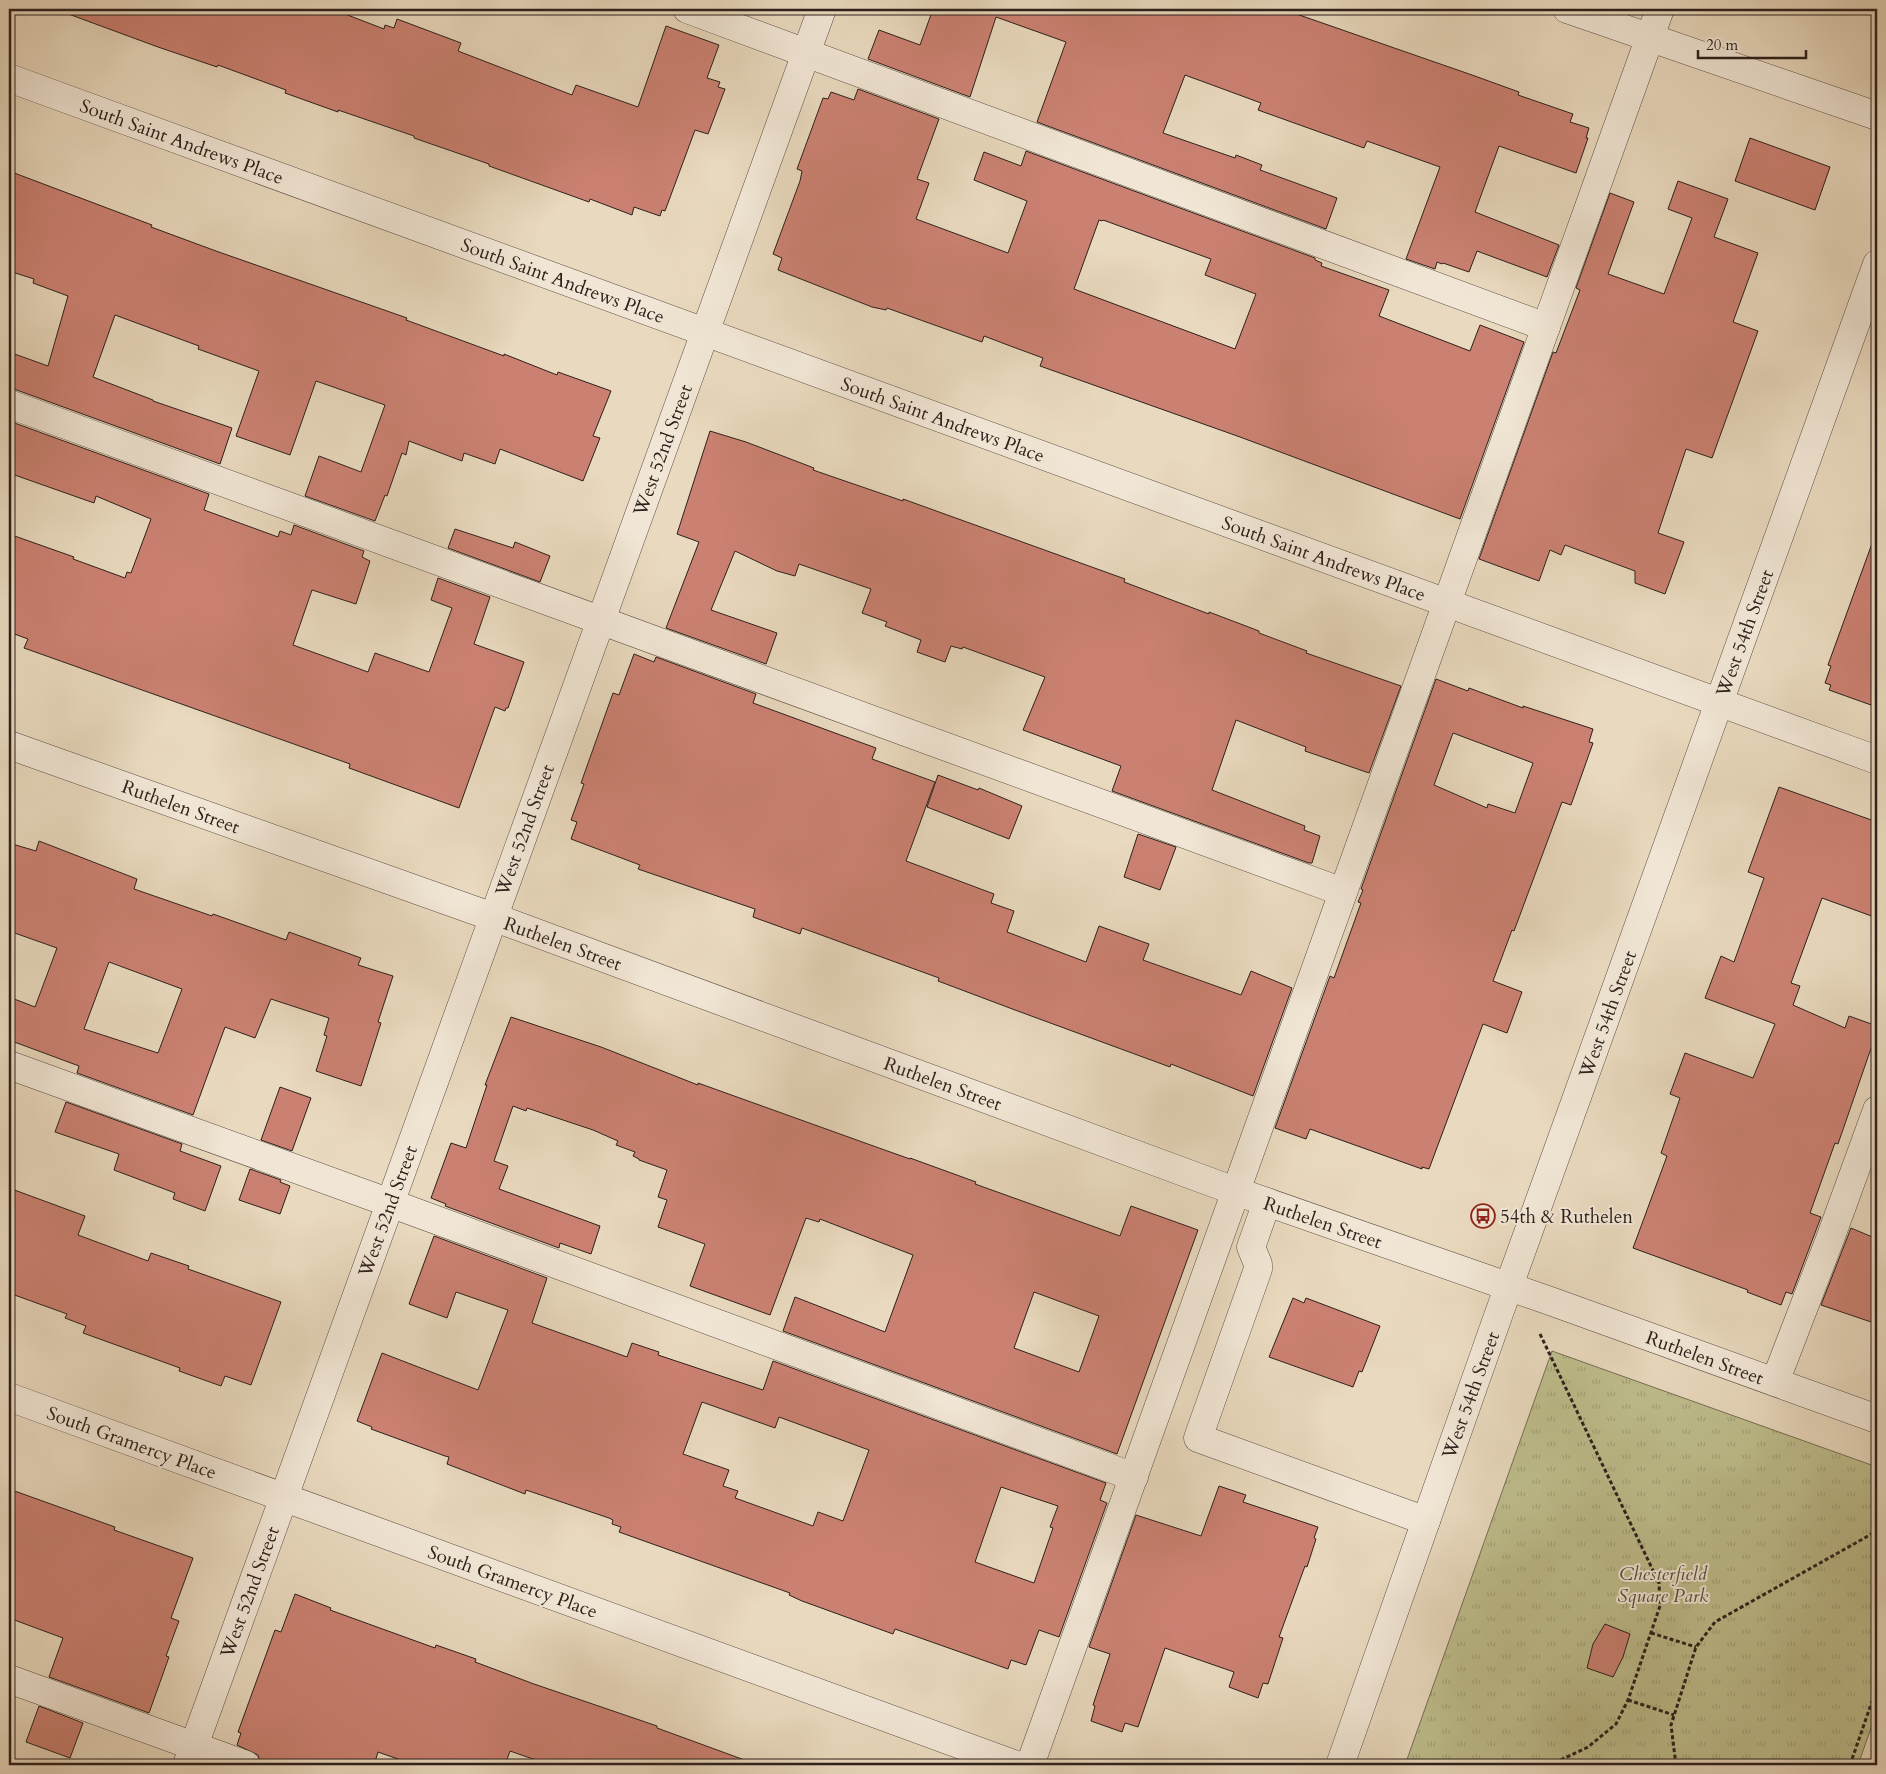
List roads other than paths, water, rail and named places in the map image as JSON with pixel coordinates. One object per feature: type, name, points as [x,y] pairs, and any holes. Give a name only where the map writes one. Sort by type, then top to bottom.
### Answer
[{"type":"street","points":[[687,9],[1546,327]]},
{"type":"street","name":"West 52nd Street","points":[[190,1756],[822,9]]},
{"type":"street","points":[[1567,9],[1877,116]]},
{"type":"street","points":[[1030,1765],[1660,9]]},
{"type":"street","name":"South Saint Andrews Place","points":[[9,78],[1877,760]]},
{"type":"street","name":"West 54th Street","points":[[1340,1765],[1509,1287],[1877,264]]},
{"type":"street","points":[[9,404],[1343,892]]},
{"type":"street","name":"Ruthelen Street","points":[[9,745],[493,917],[1235,1191],[1877,1419]]},
{"type":"street","points":[[9,1065],[1134,1477]]},
{"type":"street","points":[[1775,1382],[1877,1110]]},
{"type":"street","points":[[1267,1202],[1251,1247],[1258,1264],[1258,1270],[1198,1438],[1426,1521]]},
{"type":"street","name":"South Gramercy Place","points":[[9,1396],[1016,1765]]},
{"type":"street","points":[[9,1679],[190,1756],[246,1765]]},
{"type":"place","name":"54th & Ruthelen","points":[[1483,1216]]},
{"type":"park label","name":"Chesterfield Square Park","points":[[1663,1584]]}]
